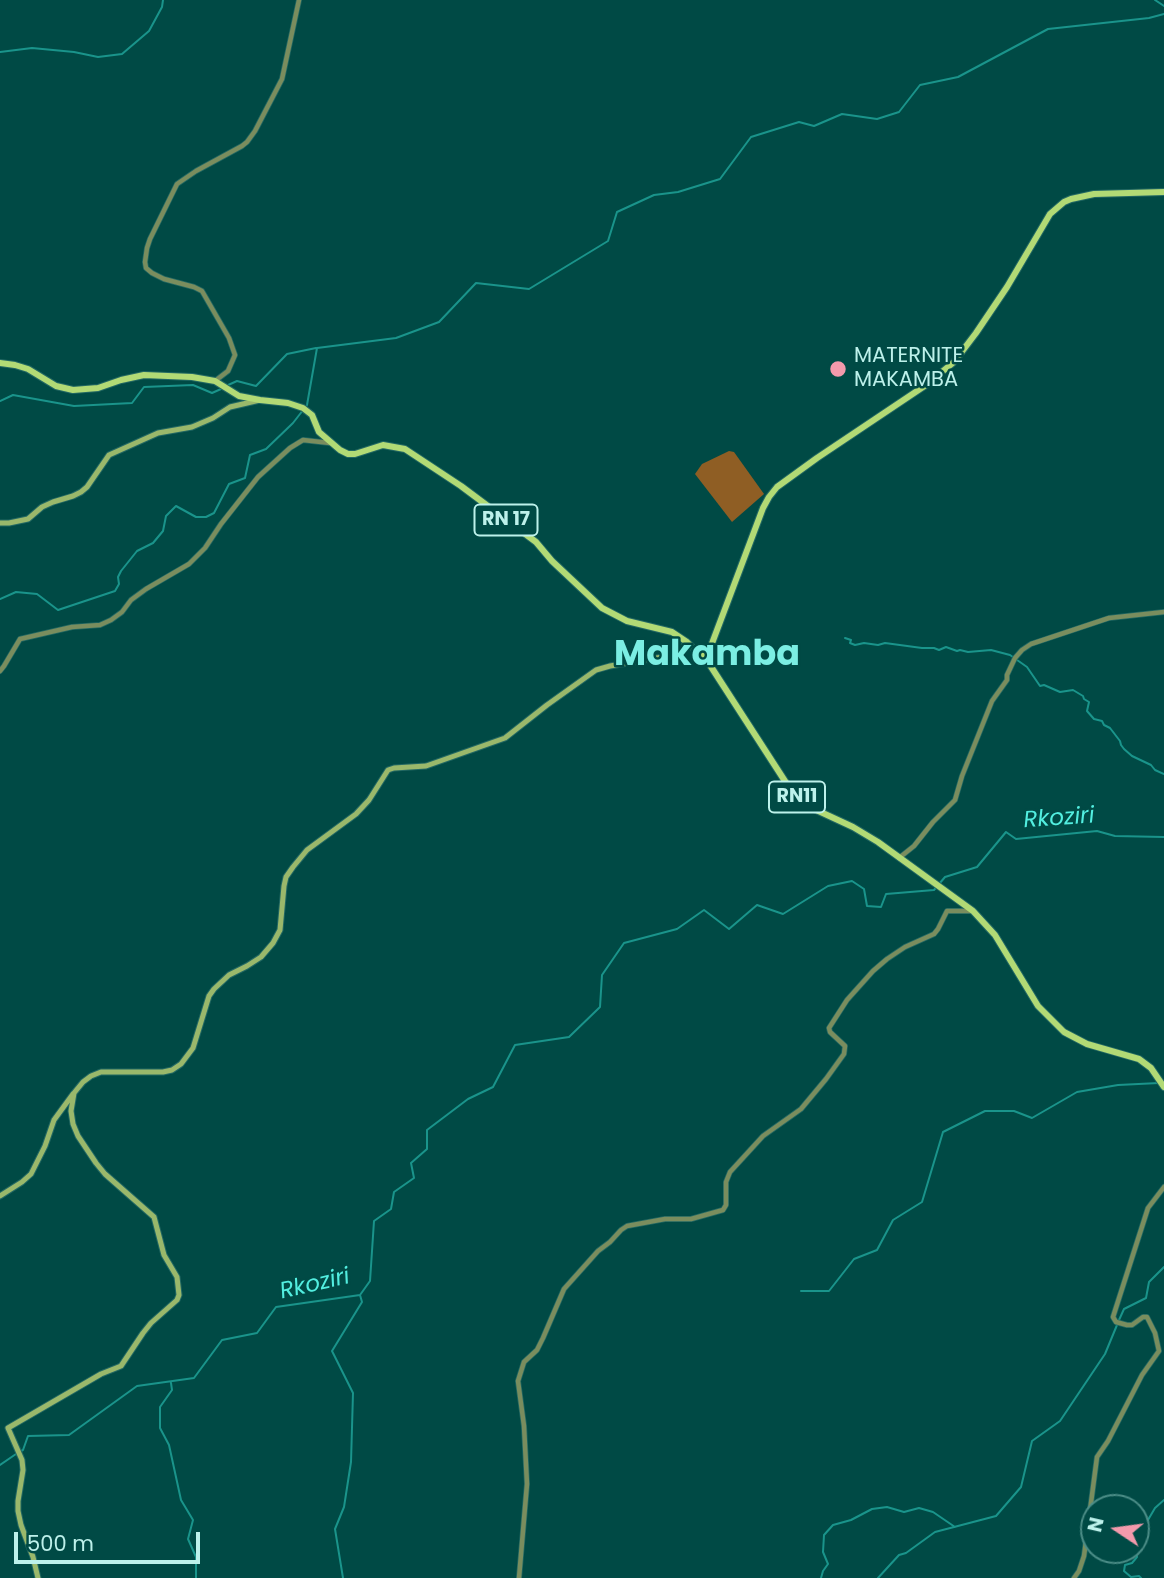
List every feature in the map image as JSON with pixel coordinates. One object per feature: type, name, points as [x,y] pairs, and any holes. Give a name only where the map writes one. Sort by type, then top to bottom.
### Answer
[{"type":"main road","points":[[706,657],[762,508],[777,487],[926,385],[954,362],[1008,286],[1050,214],[1064,202],[1094,194],[1164,192]]},
{"type":"main road","points":[[0,363],[28,369],[56,386],[72,390],[98,388],[144,375],[192,377],[221,385],[239,396],[288,403],[305,410],[312,415],[319,432],[332,443]]},
{"type":"main road","points":[[0,523],[28,519],[52,502],[81,492],[106,458],[115,452],[163,431],[192,427],[230,407],[260,400]]},
{"type":"main road","name":"RN 17","points":[[332,443],[348,454],[383,445],[405,449],[536,542],[552,561],[602,608],[627,621],[672,632],[706,657]]},
{"type":"main road","points":[[0,1196],[32,1174],[46,1146],[54,1120],[83,1082],[91,1076],[101,1072],[163,1072],[181,1064],[195,1044],[209,996],[214,989],[229,975],[261,957],[280,930],[287,875],[307,850],[356,814],[369,800],[388,770],[429,765],[505,738],[596,670],[674,655],[687,642]]},
{"type":"main road","name":"RN11","points":[[706,657],[792,792],[812,808],[862,832],[973,911],[995,934],[1038,1006],[1064,1032],[1087,1044],[1139,1059],[1151,1068],[1164,1087]]},
{"type":"main road","points":[[38,1578],[18,1511],[23,1460],[8,1428],[101,1374],[121,1366],[151,1324],[179,1295],[177,1277],[164,1255],[153,1217],[105,1174],[78,1136],[71,1111],[73,1094]]},
{"type":"street","points":[[221,385],[235,355],[224,328],[202,291],[157,276],[146,268],[147,248],[177,184],[242,146],[255,131],[282,79],[299,0]]},
{"type":"street","points":[[0,671],[20,639],[72,626],[104,624],[111,620],[146,589],[189,564],[205,548],[258,477],[290,448],[303,440],[332,443]]},
{"type":"street","points":[[900,858],[953,803],[992,701],[1007,680],[1012,663],[1022,650],[1031,644],[1109,618],[1164,612]]},
{"type":"street","points":[[519,1578],[527,1484],[518,1381],[524,1362],[537,1350],[564,1289],[598,1251],[625,1227],[667,1219],[691,1219],[723,1210],[726,1205],[726,1182],[730,1172],[762,1136],[801,1109],[844,1054],[845,1046],[831,1033],[829,1027],[850,996],[887,959],[905,947],[934,934],[947,911],[973,911]]},
{"type":"street","points":[[1074,1578],[1079,1572],[1083,1556],[1097,1457],[1142,1375],[1159,1352],[1148,1318],[1144,1317],[1128,1325],[1116,1322],[1113,1317],[1149,1208],[1164,1187]]},
{"type":"shaded area","points":[[729,451],[734,452],[764,494],[732,522],[695,474],[702,464]]},
{"type":"waterway","points":[[0,52],[32,48],[98,57],[122,54],[149,31],[163,0]]},
{"type":"waterway","points":[[1155,0],[1164,6]]},
{"type":"waterway","points":[[0,599],[16,592],[37,594],[58,610],[115,591],[121,571],[137,551],[153,543],[163,531],[166,516],[176,506],[196,517],[206,517],[214,513],[229,484],[245,478],[250,455],[266,449],[307,405],[317,348],[396,338],[439,322],[476,283],[529,289],[608,241],[617,212],[654,195],[678,192],[720,179],[751,137],[799,122],[814,126],[842,114],[877,119],[899,112],[920,85],[958,77],[1048,29],[1164,14]]},
{"type":"waterway","points":[[226,386],[237,381],[256,386],[287,354],[316,348]]},
{"type":"waterway","points":[[0,401],[13,395],[74,406],[132,403],[144,387],[193,385],[212,393],[221,389]]},
{"type":"waterway","points":[[845,638],[855,645],[885,643],[939,650],[946,647],[968,652],[991,650],[1010,655],[1027,667],[1040,686],[1044,685],[1060,692],[1073,690],[1083,696],[1089,702],[1087,711],[1094,719],[1102,721],[1110,728],[1124,749],[1164,774]]},
{"type":"waterway","name":"Rkoziri","points":[[21,1451],[28,1436],[69,1435],[137,1386],[194,1378],[222,1340],[257,1333],[276,1307],[360,1295],[370,1281],[374,1221],[391,1209],[394,1192],[414,1178],[411,1163],[427,1149],[427,1130],[468,1099],[493,1087],[515,1045],[569,1037],[600,1007],[602,975],[624,943],[677,929],[704,910],[729,929],[757,905],[783,914],[828,886],[852,881],[864,889],[867,906],[881,907],[886,894],[934,890],[945,877],[977,867],[1006,832],[1016,839],[1097,831],[1115,836],[1164,837]]},
{"type":"waterway","points":[[801,1291],[829,1291],[854,1259],[877,1250],[893,1220],[922,1202],[943,1132],[985,1111],[1014,1111],[1032,1118],[1077,1092],[1118,1085],[1159,1083]]},
{"type":"waterway","points":[[1119,1320],[1124,1309],[1146,1298],[1149,1282],[1164,1267]]},
{"type":"waterway","points":[[343,1578],[335,1529],[344,1507],[351,1462],[353,1393],[332,1351],[362,1302],[360,1295]]},
{"type":"waterway","points":[[878,1578],[899,1555],[935,1532],[996,1516],[1021,1487],[1032,1441],[1060,1421],[1105,1354],[1117,1325]]},
{"type":"waterway","points":[[171,1383],[172,1390],[160,1407],[160,1428],[169,1445],[181,1500],[193,1520],[188,1539],[196,1557],[196,1578]]},
{"type":"waterway","points":[[0,1465],[16,1454]]},
{"type":"waterway","points":[[1141,1578],[1131,1577],[1124,1571],[1125,1565],[1132,1563],[1137,1557],[1138,1537],[1155,1508],[1164,1500]]},
{"type":"waterway","points":[[821,1578],[828,1564],[823,1552],[824,1535],[833,1525],[851,1520],[872,1509],[887,1507],[904,1512],[919,1508],[933,1512],[955,1527]]},
{"type":"place","name":"MATERNITE MAKAMBA","points":[[838,369]]},
{"type":"district","name":"Makamba","points":[[707,656]]}]
